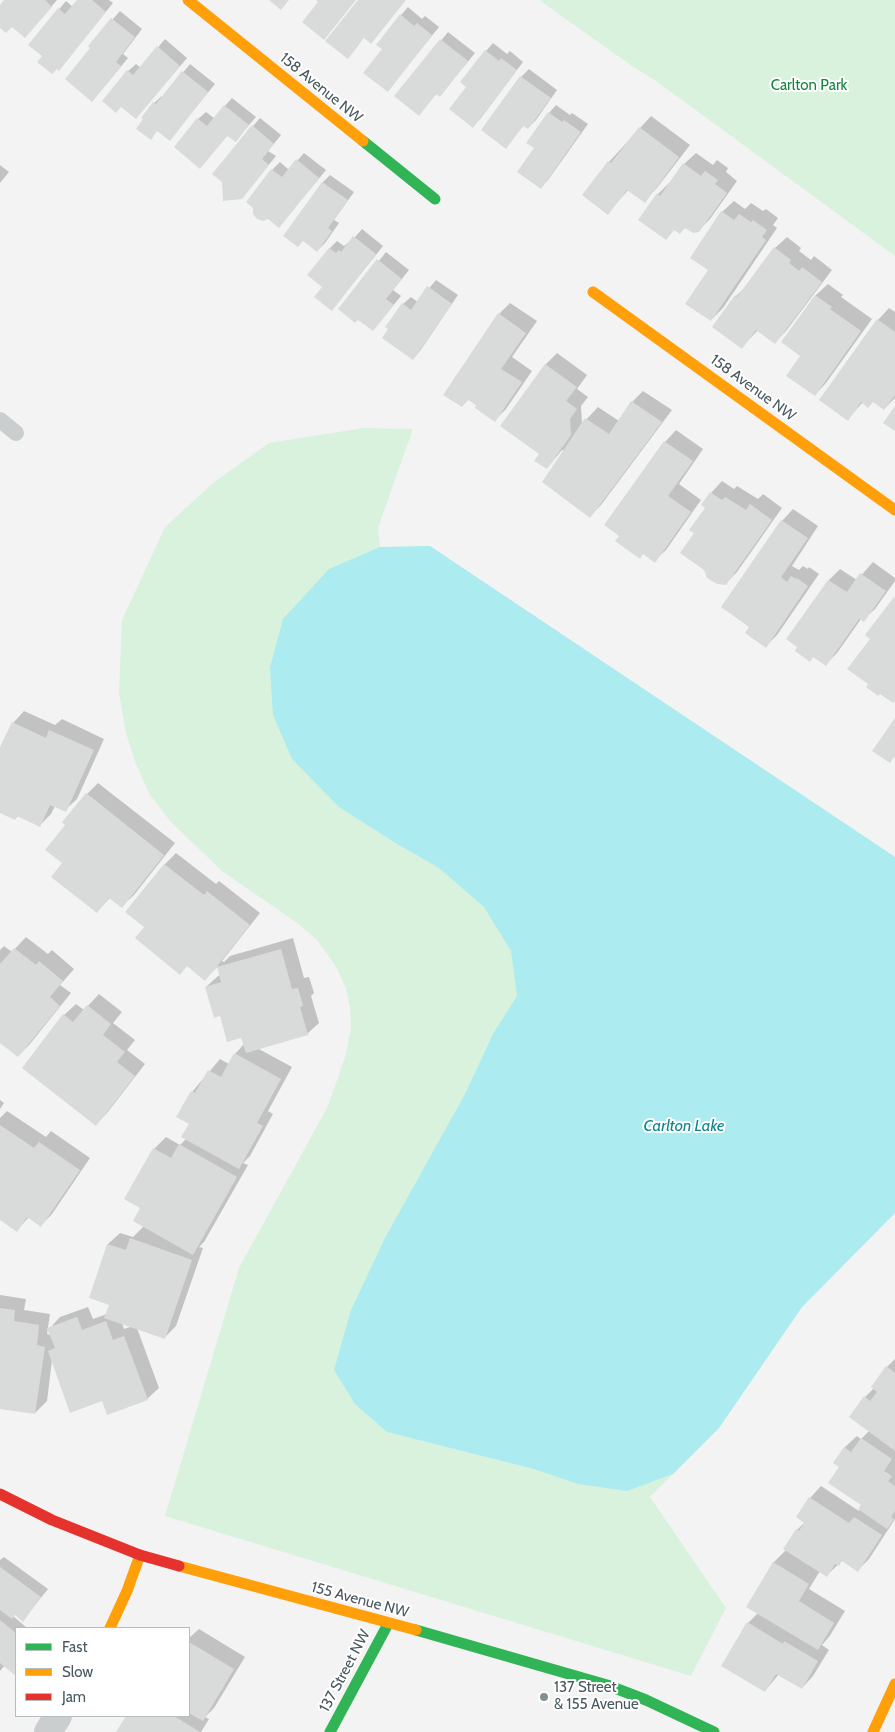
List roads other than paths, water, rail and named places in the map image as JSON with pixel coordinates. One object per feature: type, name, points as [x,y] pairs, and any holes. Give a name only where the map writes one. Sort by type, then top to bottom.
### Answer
[{"type":"street","name":"158 Avenue NW","points":[[188,0],[435,198]]},
{"type":"street","name":"158 Avenue NW","points":[[593,292],[895,510]]},
{"type":"street","name":"155 Avenue NW","points":[[0,1494],[52,1520],[140,1555],[607,1685],[646,1700],[714,1732]]},
{"type":"street","points":[[110,1627],[127,1591],[140,1555]]},
{"type":"street","name":"137 Street NW","points":[[330,1732],[388,1624]]},
{"type":"street","points":[[873,1732],[895,1684]]},
{"type":"street","points":[[48,1732],[57,1717]]},
{"type":"lane","points":[[0,420],[16,433]]},
{"type":"water","name":"Carlton Lake","points":[[430,546],[895,857],[895,1213],[802,1307],[719,1428],[673,1474],[627,1491],[578,1484],[534,1469],[387,1432],[355,1404],[334,1370],[351,1310],[385,1238],[465,1094],[493,1034],[517,996],[511,951],[484,907],[439,868],[339,807],[292,759],[273,715],[270,667],[283,619],[329,569],[380,547]]},
{"type":"place","name":"137 Street & 155 Avenue","points":[[544,1697]]},
{"type":"park label","name":"Carlton Park","points":[[809,86]]}]
